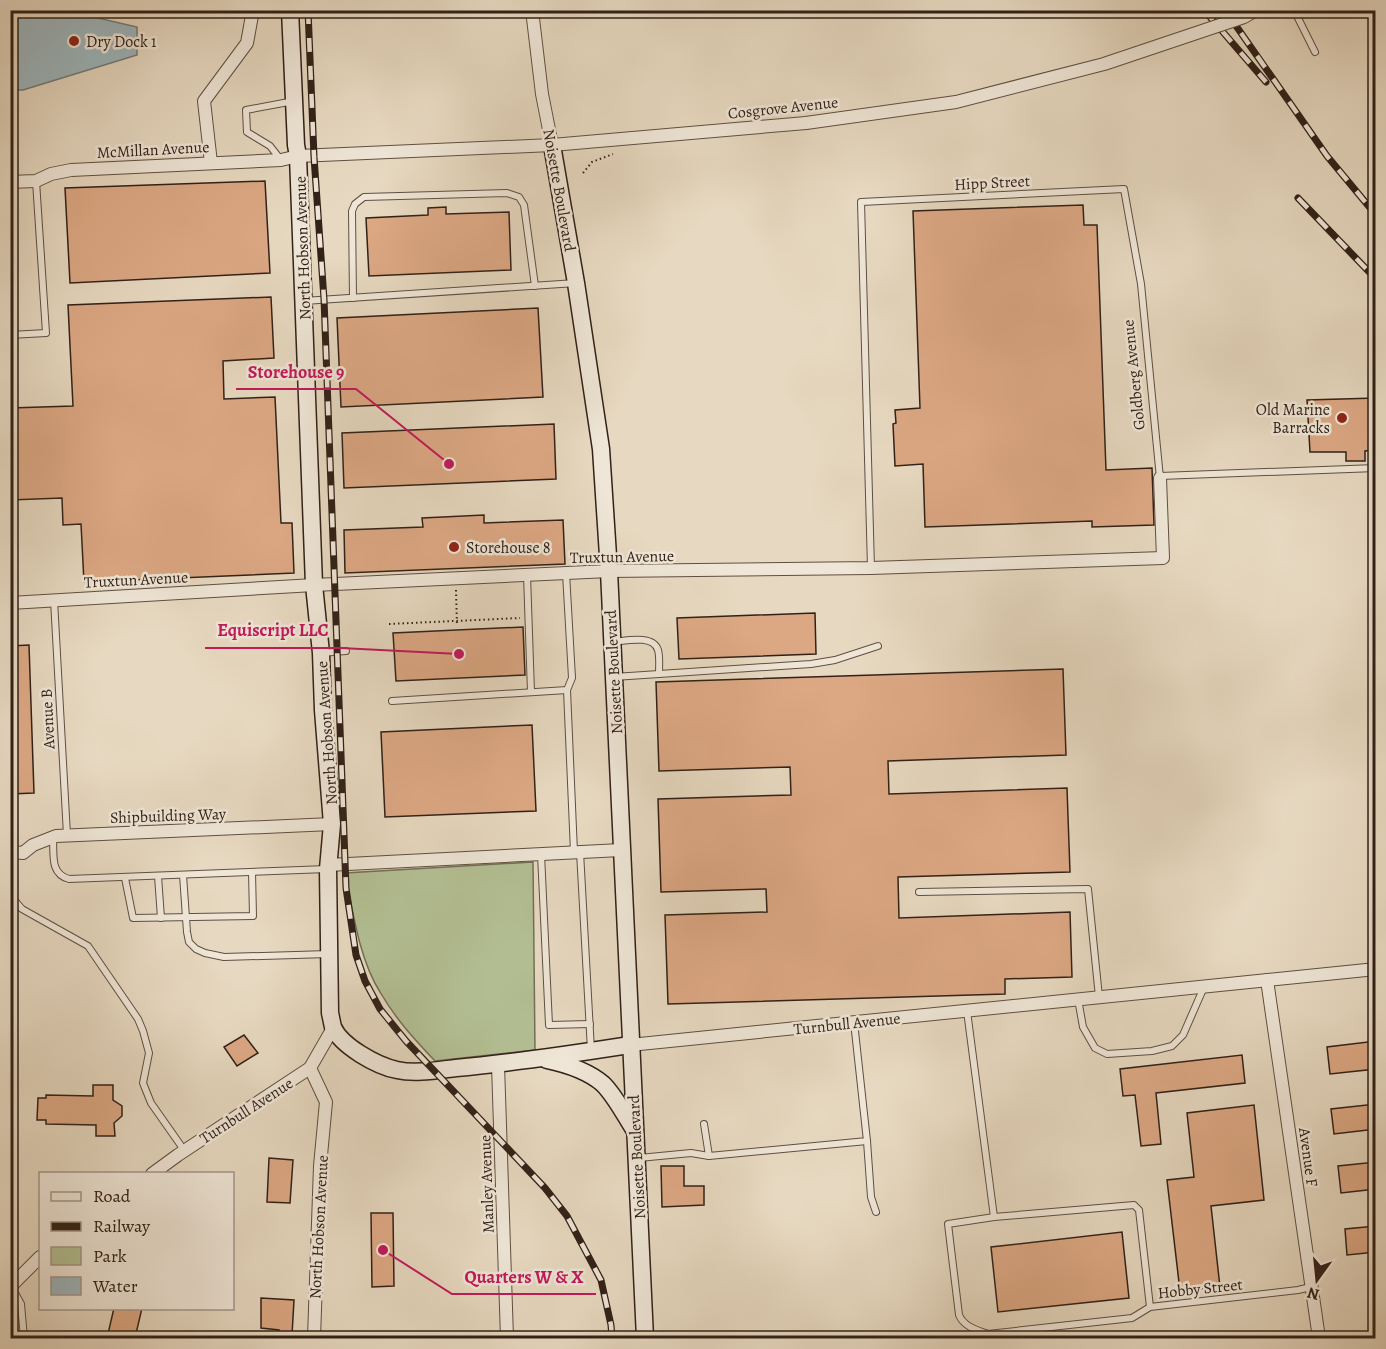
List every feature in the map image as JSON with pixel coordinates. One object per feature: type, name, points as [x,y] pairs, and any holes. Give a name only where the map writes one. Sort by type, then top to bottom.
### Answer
[{"type":"street","points":[[211,163],[204,101],[247,43],[253,10]]},
{"type":"street","name":"North Hobson Avenue","points":[[290,10],[298,156],[314,585],[321,653],[332,824],[328,867],[330,1013],[333,1028]]},
{"type":"street","name":"Noisette Boulevard","points":[[532,10],[542,94],[576,283],[601,449],[609,572],[645,1338]]},
{"type":"street","name":"Cosgrove Avenue","points":[[298,156],[552,145],[806,123],[956,102],[1104,64],[1244,17],[1256,10]]},
{"type":"street","name":"McMillan Avenue","points":[[10,182],[36,181],[51,174],[71,170],[281,160],[298,156]]},
{"type":"street","name":"Goldberg Avenue","points":[[1160,477],[1163,558]]},
{"type":"street","name":"Truxtun Avenue","points":[[10,603],[566,573],[871,568],[1163,558]]},
{"type":"street","name":"Shipbuilding Way","points":[[10,862],[17,853],[53,837],[332,824]]},
{"type":"street","points":[[328,867],[621,850]]},
{"type":"street","name":"Turnbull Avenue","points":[[333,1028],[358,1052],[379,1064],[397,1070],[420,1071],[498,1065],[630,1045],[1376,969]]},
{"type":"street","name":"Avenue F","points":[[1267,980],[1319,1338]]},
{"type":"street","points":[[310,1068],[333,1028]]},
{"type":"street","points":[[540,1058],[560,1062],[588,1074],[602,1084],[634,1131]]},
{"type":"street","name":"Manley Avenue","points":[[498,1065],[507,1338]]},
{"type":"street","name":"North Hobson Avenue","points":[[310,1068],[326,1102],[320,1166],[314,1338]]},
{"type":"street","name":"Turnbull Avenue","points":[[153,1172],[310,1068]]},
{"type":"street","points":[[11,1286],[39,1258]]},
{"type":"lane","points":[[1294,10],[1315,52]]},
{"type":"lane","points":[[281,160],[270,146],[247,132],[246,110],[294,100]]},
{"type":"lane","points":[[10,334],[46,333],[36,181]]},
{"type":"lane","name":"Hipp Street","points":[[871,568],[861,202],[1124,189]]},
{"type":"lane","name":"Goldberg Avenue","points":[[1124,189],[1141,284],[1160,477]]},
{"type":"lane","points":[[353,298],[352,211],[364,197],[507,193],[519,197],[524,205],[536,286]]},
{"type":"lane","points":[[304,301],[576,283]]},
{"type":"lane","points":[[1160,477],[1376,468]]},
{"type":"lane","points":[[566,573],[572,678],[567,690],[591,1051]]},
{"type":"lane","points":[[527,575],[531,692]]},
{"type":"lane","name":"Avenue B","points":[[54,600],[67,836]]},
{"type":"lane","points":[[612,642],[647,640],[654,643],[658,649],[660,674]]},
{"type":"lane","points":[[613,677],[811,664],[835,660],[878,645]]},
{"type":"lane","points":[[321,653],[346,651]]},
{"type":"lane","points":[[392,700],[567,690]]},
{"type":"lane","points":[[53,837],[57,871],[61,877],[77,880],[328,867]]},
{"type":"lane","points":[[541,854],[549,1025],[590,1024]]},
{"type":"lane","points":[[124,878],[133,918],[253,916],[252,872]]},
{"type":"lane","points":[[183,875],[189,942],[205,953],[224,957],[330,954]]},
{"type":"lane","points":[[158,876],[161,918]]},
{"type":"lane","points":[[919,892],[1088,889],[1099,997]]},
{"type":"lane","points":[[10,895],[22,909],[88,946],[138,1019],[144,1031],[148,1053],[143,1083],[151,1103],[184,1150]]},
{"type":"lane","points":[[1078,999],[1083,1027],[1095,1048],[1107,1054],[1152,1051],[1172,1046],[1183,1035],[1204,986]]},
{"type":"lane","points":[[967,1011],[994,1217]]},
{"type":"lane","points":[[854,1022],[871,1197],[876,1212]]},
{"type":"lane","points":[[704,1124],[709,1156]]},
{"type":"lane","points":[[636,1159],[691,1153],[709,1156],[867,1141]]},
{"type":"lane","points":[[988,1336],[970,1327],[961,1320],[959,1315],[948,1224],[994,1217],[1134,1205],[1139,1210],[1150,1306]]},
{"type":"lane","points":[[11,1286],[21,1304],[24,1338]]},
{"type":"lane","name":"Hobby Street","points":[[988,1336],[1132,1318],[1150,1306],[1311,1287]]},
{"type":"path","points":[[455,579],[458,626]]},
{"type":"path","points":[[389,624],[523,618]]},
{"type":"green space","points":[[533,862],[535,1050],[435,1061],[398,1019],[373,979],[362,950],[345,873]]},
{"type":"water","name":"Dry Dock 1","points":[[10,11],[68,11],[137,27],[137,55],[23,90],[11,90]]},
{"type":"building","points":[[265,181],[270,273],[70,283],[65,188]]},
{"type":"building","points":[[1083,205],[1084,225],[1097,225],[1106,470],[1152,468],[1154,525],[1092,527],[1092,521],[925,527],[923,464],[895,466],[893,424],[896,423],[895,410],[920,408],[913,211]]},
{"type":"building","points":[[446,207],[446,214],[509,212],[511,270],[369,276],[366,218],[428,215],[428,208]]},
{"type":"building","points":[[271,297],[274,358],[223,361],[224,399],[275,397],[281,523],[292,523],[294,573],[84,582],[81,524],[63,525],[62,498],[10,500],[10,408],[73,406],[68,305]]},
{"type":"building","points":[[538,308],[543,397],[341,407],[337,318]]},
{"type":"building","name":"Old Marine Barracks","points":[[1376,398],[1376,450],[1365,451],[1365,461],[1346,461],[1346,452],[1310,452],[1307,400]]},
{"type":"building","points":[[554,424],[556,479],[344,488],[342,433]]},
{"type":"building","name":"Storehouse 8","points":[[484,515],[484,523],[563,520],[565,564],[345,573],[344,530],[423,527],[422,518]]},
{"type":"building","points":[[815,613],[816,654],[679,659],[677,618]]},
{"type":"building","points":[[523,627],[525,675],[396,681],[393,633]]},
{"type":"building","points":[[29,645],[34,793],[10,794],[10,646]]},
{"type":"building","points":[[1063,669],[1066,755],[888,761],[889,794],[1067,788],[1070,872],[898,877],[899,918],[1070,912],[1072,977],[1005,979],[1005,994],[668,1004],[665,915],[767,912],[766,889],[661,892],[658,799],[791,795],[790,767],[659,771],[656,682]]},
{"type":"building","points":[[532,725],[536,811],[385,817],[381,732]]},
{"type":"building","points":[[244,1035],[258,1053],[237,1066],[224,1047]]},
{"type":"building","points":[[1376,1041],[1376,1069],[1330,1074],[1327,1047]]},
{"type":"building","points":[[1242,1055],[1245,1083],[1156,1093],[1161,1144],[1141,1146],[1135,1095],[1123,1096],[1120,1069]]},
{"type":"building","points":[[93,1085],[113,1085],[113,1100],[122,1106],[122,1116],[114,1123],[115,1136],[96,1136],[96,1125],[46,1124],[46,1120],[37,1120],[38,1098],[46,1098],[46,1095],[93,1096]]},
{"type":"building","points":[[1376,1104],[1376,1129],[1334,1134],[1331,1109]]},
{"type":"building","points":[[1254,1105],[1264,1200],[1211,1206],[1220,1287],[1180,1291],[1167,1180],[1194,1177],[1187,1113]]},
{"type":"building","points":[[269,1158],[293,1160],[290,1203],[267,1202]]},
{"type":"building","points":[[1376,1162],[1376,1189],[1341,1193],[1338,1166]]},
{"type":"building","points":[[661,1166],[684,1166],[684,1186],[704,1186],[704,1205],[662,1207]]},
{"type":"building","points":[[371,1213],[393,1213],[394,1286],[372,1287]]},
{"type":"building","points":[[1376,1226],[1376,1252],[1347,1255],[1345,1229]]},
{"type":"building","points":[[1122,1232],[1129,1298],[998,1312],[991,1247]]},
{"type":"building","points":[[261,1298],[294,1300],[292,1335],[279,1335],[279,1330],[261,1328]]},
{"type":"building","points":[[114,1310],[142,1310],[135,1338],[107,1338]]},
{"type":"railway","points":[[308,10],[314,157],[324,299],[346,888],[356,955],[365,981],[380,1009],[406,1041],[545,1188],[567,1216],[601,1280],[612,1338]]},
{"type":"railway","points":[[1204,10],[1266,82]]},
{"type":"railway","points":[[1225,10],[1327,156],[1376,215]]},
{"type":"railway","points":[[1298,198],[1376,279]]},
{"type":"place","name":"Dry Dock 1","points":[[74,41]]},
{"type":"place","name":"Old Marine Barracks","points":[[1342,418]]},
{"type":"place","name":"Storehouse 9","points":[[449,464]]},
{"type":"place","name":"Storehouse 8","points":[[454,547]]},
{"type":"place","name":"Equiscript LLC","points":[[459,654]]},
{"type":"place","name":"Quarters W & X","points":[[383,1250]]}]
